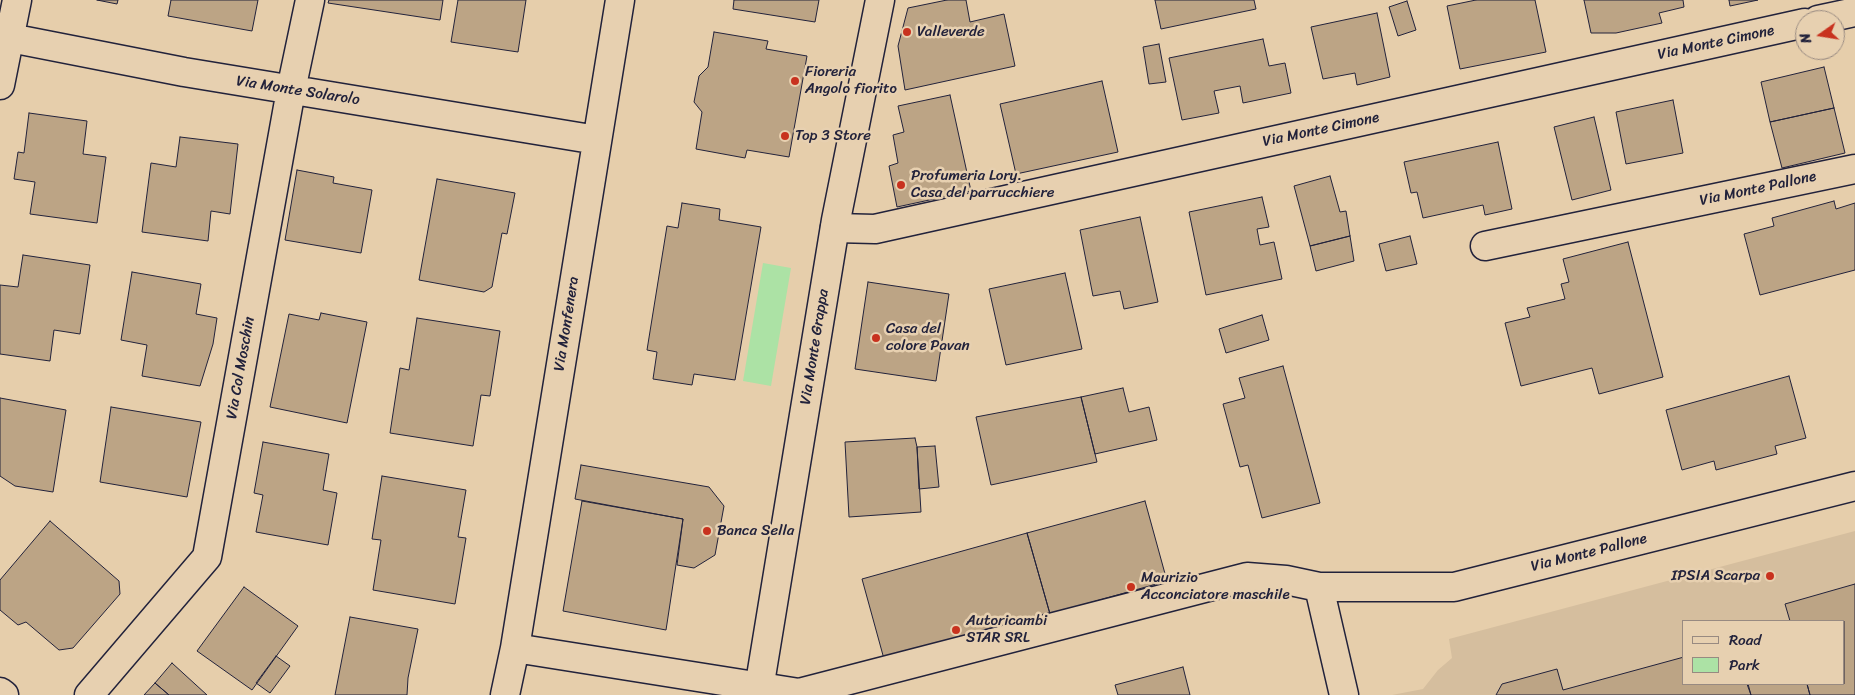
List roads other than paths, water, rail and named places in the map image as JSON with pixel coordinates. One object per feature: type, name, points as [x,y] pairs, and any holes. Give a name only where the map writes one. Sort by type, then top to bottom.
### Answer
[{"type":"street","points":[[0,85],[5,36],[17,0]]},
{"type":"street","name":"Via Col Moschin","points":[[89,695],[207,557],[291,90],[310,0]]},
{"type":"street","name":"Via Monfenera","points":[[505,695],[515,648],[620,0]]},
{"type":"street","name":"Via Monte Grappa","points":[[759,691],[835,228],[880,0]]},
{"type":"street","name":"Via Monte Cimone","points":[[835,228],[875,229],[1795,25]]},
{"type":"street","name":"Via Monte Solarolo","points":[[5,36],[184,72],[596,140]]},
{"type":"street","name":"Via Monte Pallone","points":[[1485,246],[1855,169]]},
{"type":"street","name":"Via Monte Pallone","points":[[759,691],[798,693],[1247,577],[1286,580],[1319,587],[1454,587],[1855,486]]},
{"type":"street","points":[[1319,587],[1344,695]]},
{"type":"street","points":[[515,648],[759,691]]},
{"type":"street","points":[[0,692],[4,695]]},
{"type":"place","name":"Valleverde","points":[[907,32]]},
{"type":"place","name":"Fioreria Angolo fiorito","points":[[795,81]]},
{"type":"place","name":"Top 3 Store","points":[[785,136]]},
{"type":"place","name":"Profumeria Lory. Casa del parrucchiere","points":[[901,185]]},
{"type":"place","name":"Casa del colore Pavan","points":[[876,338]]},
{"type":"place","name":"Banca Sella","points":[[707,531]]},
{"type":"place","name":"IPSIA Scarpa","points":[[1770,576]]},
{"type":"place","name":"Maurizio Acconciatore maschile","points":[[1131,587]]},
{"type":"place","name":"Autoricambi STAR SRL","points":[[956,630]]}]
